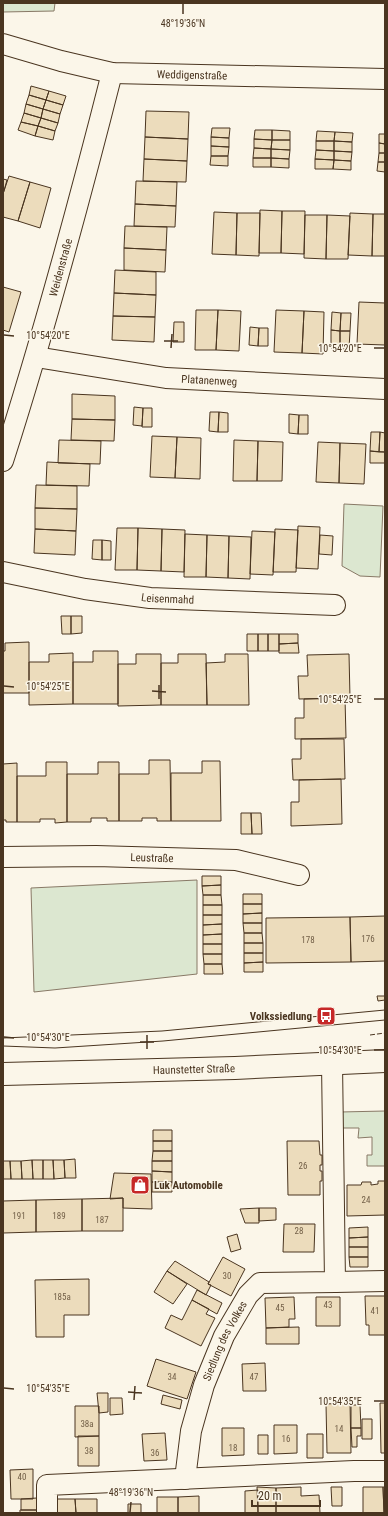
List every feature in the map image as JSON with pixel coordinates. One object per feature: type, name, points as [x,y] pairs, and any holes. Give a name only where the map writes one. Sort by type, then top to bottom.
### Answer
[{"type":"main road","name":"Haunstetter Straße","points":[[3,1074],[235,1068],[385,1061]]},
{"type":"street","name":"Weddigenstraße","points":[[3,44],[61,61],[112,73],[385,79]]},
{"type":"street","name":"Weidenstraße","points":[[3,461],[36,357],[64,258],[112,73]]},
{"type":"street","name":"Platanenweg","points":[[36,357],[166,378],[385,389]]},
{"type":"street","name":"Leisenmahd","points":[[3,572],[85,589],[150,598],[335,605]]},
{"type":"street","name":"Leustraße","points":[[3,857],[96,856],[236,860],[299,874]]},
{"type":"street","points":[[332,1063],[335,1282]]},
{"type":"street","name":"Siedlung des Volkes","points":[[185,1479],[191,1431],[204,1385],[224,1336],[248,1295],[260,1283],[385,1281]]},
{"type":"street","points":[[47,1513],[47,1485],[385,1470]]},
{"type":"green space","points":[[3,3],[55,3],[54,11],[3,12]]},
{"type":"green space","points":[[344,504],[383,506],[380,577],[360,576],[342,566]]},
{"type":"green space","points":[[197,880],[197,974],[34,992],[31,888]]},
{"type":"green space","points":[[385,1111],[385,1166],[367,1166],[367,1155],[372,1155],[372,1137],[358,1138],[359,1128],[340,1128],[340,1112]]},
{"type":"building","points":[[31,86],[49,91],[46,100],[29,95]]},
{"type":"building","points":[[49,91],[66,96],[63,105],[46,100]]},
{"type":"building","points":[[29,95],[46,100],[43,109],[26,104]]},
{"type":"building","points":[[46,100],[63,105],[60,114],[43,109]]},
{"type":"building","points":[[26,104],[43,109],[41,118],[24,113]]},
{"type":"building","points":[[43,109],[60,114],[58,123],[41,118]]},
{"type":"building","points":[[146,111],[189,112],[188,139],[145,137]]},
{"type":"building","points":[[24,113],[41,118],[38,126],[21,122]]},
{"type":"building","points":[[41,118],[58,123],[55,131],[38,126]]},
{"type":"building","points":[[21,122],[38,126],[35,136],[18,130]]},
{"type":"building","points":[[38,126],[55,131],[53,140],[35,136]]},
{"type":"building","points":[[212,128],[230,128],[229,138],[211,137]]},
{"type":"building","points":[[255,130],[272,130],[272,140],[254,139]]},
{"type":"building","points":[[272,130],[290,131],[290,140],[272,140]]},
{"type":"building","points":[[317,131],[335,132],[334,141],[316,141]]},
{"type":"building","points":[[335,132],[353,133],[352,142],[334,141]]},
{"type":"building","points":[[379,134],[385,134],[385,144],[379,143]]},
{"type":"building","points":[[145,137],[188,139],[187,161],[144,159]]},
{"type":"building","points":[[211,137],[229,138],[229,147],[211,146]]},
{"type":"building","points":[[254,139],[272,140],[271,149],[254,148]]},
{"type":"building","points":[[272,140],[290,140],[290,150],[271,149]]},
{"type":"building","points":[[316,141],[334,141],[334,151],[316,150]]},
{"type":"building","points":[[334,141],[352,142],[352,152],[334,151]]},
{"type":"building","points":[[379,143],[385,144],[385,153],[379,153]]},
{"type":"building","points":[[211,146],[229,147],[228,156],[211,156]]},
{"type":"building","points":[[254,148],[271,149],[271,158],[253,158]]},
{"type":"building","points":[[271,149],[290,150],[289,159],[271,158]]},
{"type":"building","points":[[316,150],[334,151],[334,160],[315,159]]},
{"type":"building","points":[[334,151],[352,152],[351,161],[334,160]]},
{"type":"building","points":[[379,153],[385,153],[385,162],[378,162]]},
{"type":"building","points":[[211,156],[228,156],[228,166],[210,165]]},
{"type":"building","points":[[253,158],[271,158],[271,167],[253,167]]},
{"type":"building","points":[[271,158],[289,159],[289,168],[271,167]]},
{"type":"building","points":[[144,159],[187,161],[186,182],[143,181]]},
{"type":"building","points":[[315,159],[334,160],[333,169],[315,169]]},
{"type":"building","points":[[334,160],[351,161],[351,170],[333,169]]},
{"type":"building","points":[[378,162],[385,162],[385,172],[377,171]]},
{"type":"building","points":[[9,176],[30,182],[18,221],[3,217],[3,194]]},
{"type":"building","points":[[3,179],[7,180],[3,194]]},
{"type":"building","points":[[136,181],[177,182],[176,206],[135,204]]},
{"type":"building","points":[[30,182],[51,188],[40,228],[18,221]]},
{"type":"building","points":[[135,204],[176,206],[175,227],[134,226]]},
{"type":"building","points":[[260,210],[282,211],[281,253],[259,253]]},
{"type":"building","points":[[282,211],[305,211],[304,254],[281,253]]},
{"type":"building","points":[[214,212],[237,213],[236,255],[212,254]]},
{"type":"building","points":[[237,213],[260,213],[259,256],[236,255]]},
{"type":"building","points":[[350,213],[373,214],[372,256],[348,255]]},
{"type":"building","points":[[373,214],[385,214],[385,256],[372,256]]},
{"type":"building","points":[[305,215],[327,215],[326,259],[304,258]]},
{"type":"building","points":[[327,215],[350,216],[348,259],[326,259]]},
{"type":"building","points":[[125,226],[167,227],[166,250],[124,248]]},
{"type":"building","points":[[124,248],[166,250],[165,272],[124,270]]},
{"type":"building","points":[[115,270],[156,272],[156,295],[114,293]]},
{"type":"building","points":[[3,287],[21,292],[9,332],[3,330]]},
{"type":"building","points":[[114,293],[156,295],[155,317],[113,316]]},
{"type":"building","points":[[359,302],[385,303],[385,345],[357,344]]},
{"type":"building","points":[[196,310],[218,310],[216,350],[195,350]]},
{"type":"building","points":[[218,310],[241,311],[239,351],[216,350]]},
{"type":"building","points":[[276,310],[304,311],[302,353],[274,352]]},
{"type":"building","points":[[304,311],[324,312],[323,354],[302,353]]},
{"type":"building","points":[[332,312],[341,313],[340,331],[331,330]]},
{"type":"building","points":[[341,313],[351,313],[350,331],[340,331]]},
{"type":"building","points":[[113,316],[155,317],[154,342],[112,340]]},
{"type":"building","points":[[174,322],[184,322],[184,342],[173,342]]},
{"type":"building","points":[[250,327],[259,328],[258,346],[249,345]]},
{"type":"building","points":[[259,328],[268,328],[268,346],[258,346]]},
{"type":"building","points":[[331,330],[340,331],[340,349],[331,348]]},
{"type":"building","points":[[340,331],[350,331],[349,349],[340,349]]},
{"type":"building","points":[[72,394],[115,396],[115,420],[72,419]]},
{"type":"building","points":[[134,407],[143,408],[142,426],[133,425]]},
{"type":"building","points":[[143,408],[152,408],[152,427],[142,427]]},
{"type":"building","points":[[210,412],[219,412],[218,432],[209,431]]},
{"type":"building","points":[[219,412],[228,413],[228,432],[218,432]]},
{"type":"building","points":[[289,414],[299,415],[298,434],[289,433]]},
{"type":"building","points":[[299,415],[308,415],[308,434],[298,434]]},
{"type":"building","points":[[72,419],[115,420],[114,441],[71,440]]},
{"type":"building","points":[[371,432],[380,432],[379,452],[370,451]]},
{"type":"building","points":[[380,432],[385,433],[385,452],[379,452]]},
{"type":"building","points":[[152,436],[177,437],[175,478],[150,477]]},
{"type":"building","points":[[177,437],[201,438],[200,479],[175,478]]},
{"type":"building","points":[[59,440],[101,441],[100,464],[58,463]]},
{"type":"building","points":[[234,440],[258,441],[257,481],[233,481]]},
{"type":"building","points":[[258,441],[283,442],[282,481],[257,481]]},
{"type":"building","points":[[318,442],[340,443],[339,483],[316,482]]},
{"type":"building","points":[[340,443],[366,444],[364,484],[339,483]]},
{"type":"building","points":[[370,451],[385,452],[385,463],[370,463]]},
{"type":"building","points":[[47,462],[90,464],[89,486],[46,485]]},
{"type":"building","points":[[36,485],[77,486],[77,509],[35,508]]},
{"type":"building","points":[[35,508],[77,509],[76,531],[35,529]]},
{"type":"building","points":[[298,526],[320,527],[318,569],[296,568]]},
{"type":"building","points":[[117,528],[138,528],[137,570],[115,570]]},
{"type":"building","points":[[138,528],[162,529],[161,571],[137,570]]},
{"type":"building","points":[[35,529],[76,531],[75,555],[34,553]]},
{"type":"building","points":[[162,529],[185,530],[184,572],[161,571]]},
{"type":"building","points":[[275,529],[298,530],[296,572],[273,572]]},
{"type":"building","points":[[252,531],[275,532],[273,575],[250,574]]},
{"type":"building","points":[[185,534],[207,535],[206,577],[184,577]]},
{"type":"building","points":[[207,535],[229,536],[228,578],[206,577]]},
{"type":"building","points":[[320,535],[333,536],[332,555],[319,554]]},
{"type":"building","points":[[229,536],[251,537],[250,579],[228,578]]},
{"type":"building","points":[[93,540],[102,540],[102,560],[92,559]]},
{"type":"building","points":[[102,540],[111,541],[111,560],[102,560]]},
{"type":"building","points":[[61,616],[71,616],[71,634],[62,634]]},
{"type":"building","points":[[71,616],[82,616],[82,633],[71,634]]},
{"type":"building","points":[[247,634],[258,634],[258,651],[247,651]]},
{"type":"building","points":[[258,634],[268,634],[268,651],[258,651]]},
{"type":"building","points":[[268,634],[279,634],[279,651],[268,651]]},
{"type":"building","points":[[279,634],[298,634],[298,643],[279,644]]},
{"type":"building","points":[[29,642],[29,693],[3,693],[3,651],[5,651],[5,643]]},
{"type":"building","points":[[298,643],[299,653],[279,653],[279,644]]},
{"type":"building","points":[[93,651],[118,651],[118,704],[73,704],[73,662],[93,662]]},
{"type":"building","points":[[73,653],[73,704],[29,705],[29,662],[49,662],[49,654]]},
{"type":"building","points":[[136,654],[161,654],[161,705],[118,706],[118,664],[136,664]]},
{"type":"building","points":[[178,654],[206,654],[207,705],[161,705],[161,663],[178,663]]},
{"type":"building","points":[[225,654],[248,654],[249,705],[207,705],[206,663],[225,662]]},
{"type":"building","points":[[349,654],[350,698],[299,699],[298,676],[308,676],[307,655]]},
{"type":"building","points":[[345,698],[346,738],[295,739],[295,718],[304,718],[304,699]]},
{"type":"building","points":[[301,739],[344,739],[345,779],[293,780],[292,759],[301,759]]},
{"type":"building","points":[[149,760],[170,760],[171,821],[157,821],[157,818],[142,818],[142,821],[119,821],[119,774],[149,774]]},
{"type":"building","points":[[202,761],[220,761],[221,821],[171,821],[171,773],[202,773]]},
{"type":"building","points":[[46,762],[67,762],[67,822],[55,823],[55,819],[40,819],[40,822],[17,822],[17,776],[46,776]]},
{"type":"building","points":[[98,762],[119,762],[119,821],[107,821],[107,818],[91,818],[91,822],[67,822],[67,774],[98,774]]},
{"type":"building","points":[[17,763],[17,822],[6,822],[6,820],[3,820],[3,764]]},
{"type":"building","points":[[341,779],[342,824],[291,826],[291,802],[299,802],[299,780]]},
{"type":"building","points":[[241,813],[251,813],[252,834],[241,834]]},
{"type":"building","points":[[251,813],[261,813],[262,834],[252,834]]},
{"type":"building","points":[[202,876],[221,876],[221,885],[202,886]]},
{"type":"building","points":[[221,885],[221,895],[203,895],[202,886]]},
{"type":"building","points":[[243,894],[262,894],[262,904],[243,904]]},
{"type":"building","points":[[203,895],[221,895],[222,905],[203,905]]},
{"type":"building","points":[[243,904],[262,904],[262,913],[243,914]]},
{"type":"building","points":[[203,905],[222,905],[222,915],[203,915]]},
{"type":"building","points":[[262,913],[262,923],[243,923],[243,914]]},
{"type":"building","points":[[203,915],[222,915],[222,924],[203,925]]},
{"type":"building","points":[[385,916],[385,961],[351,962],[350,917]]},
{"type":"building","points":[[350,917],[351,962],[266,963],[266,918]]},
{"type":"building","points":[[243,923],[262,923],[262,933],[244,933]]},
{"type":"building","points":[[222,924],[222,934],[203,935],[203,925]]},
{"type":"building","points":[[244,933],[262,933],[263,943],[244,943]]},
{"type":"building","points":[[222,934],[222,944],[203,944],[203,935]]},
{"type":"building","points":[[244,943],[263,943],[263,953],[244,953]]},
{"type":"building","points":[[203,944],[222,944],[222,954],[203,954]]},
{"type":"building","points":[[244,953],[263,953],[263,962],[244,963]]},
{"type":"building","points":[[203,954],[222,954],[222,964],[204,964]]},
{"type":"building","points":[[263,962],[263,972],[244,972],[244,963]]},
{"type":"building","points":[[204,964],[222,964],[223,974],[204,974]]},
{"type":"building","points":[[377,996],[385,996],[385,1000],[378,1001]]},
{"type":"building","points":[[153,1130],[172,1130],[172,1141],[153,1141]]},
{"type":"building","points":[[153,1141],[172,1141],[172,1151],[153,1151]]},
{"type":"building","points":[[287,1141],[319,1141],[320,1155],[322,1155],[322,1165],[320,1165],[320,1171],[322,1171],[322,1181],[320,1181],[320,1195],[288,1195]]},
{"type":"building","points":[[153,1151],[172,1151],[172,1161],[152,1161]]},
{"type":"building","points":[[75,1159],[76,1178],[65,1178],[64,1160]]},
{"type":"building","points":[[32,1160],[33,1179],[22,1179],[21,1161]]},
{"type":"building","points":[[32,1160],[43,1160],[43,1179],[33,1179]]},
{"type":"building","points":[[43,1160],[53,1160],[54,1179],[43,1179]]},
{"type":"building","points":[[53,1160],[64,1160],[65,1178],[54,1179]]},
{"type":"building","points":[[3,1161],[10,1161],[11,1179],[3,1179]]},
{"type":"building","points":[[10,1161],[21,1161],[22,1179],[11,1179]]},
{"type":"building","points":[[152,1161],[172,1161],[172,1172],[152,1171]]},
{"type":"building","points":[[152,1171],[172,1172],[172,1182],[152,1182]]},
{"type":"building","points":[[114,1173],[151,1174],[152,1209],[123,1208],[123,1198],[110,1199]]},
{"type":"building","points":[[378,1181],[385,1181],[385,1215],[347,1216],[347,1185],[361,1185],[362,1182],[371,1182],[371,1185],[378,1184]]},
{"type":"building","points":[[152,1182],[172,1182],[172,1192],[152,1192]]},
{"type":"building","points":[[123,1198],[123,1231],[82,1231],[82,1199]]},
{"type":"building","points":[[82,1199],[82,1231],[36,1232],[36,1200]]},
{"type":"building","points":[[36,1200],[36,1232],[3,1233],[3,1201]]},
{"type":"building","points":[[259,1208],[276,1208],[276,1220],[259,1221]]},
{"type":"building","points":[[259,1208],[259,1223],[245,1223],[240,1209]]},
{"type":"building","points":[[284,1224],[315,1224],[314,1252],[283,1252]]},
{"type":"building","points":[[368,1227],[368,1237],[349,1238],[349,1228]]},
{"type":"building","points":[[237,1234],[241,1249],[231,1252],[227,1237]]},
{"type":"building","points":[[368,1237],[368,1247],[349,1247],[349,1238]]},
{"type":"building","points":[[349,1247],[368,1247],[368,1257],[349,1257]]},
{"type":"building","points":[[223,1257],[245,1269],[231,1296],[208,1284]]},
{"type":"building","points":[[349,1257],[368,1257],[368,1267],[350,1267]]},
{"type":"building","points":[[175,1261],[209,1282],[208,1284],[211,1285],[206,1295],[167,1271]]},
{"type":"building","points":[[167,1271],[187,1284],[173,1304],[154,1292]]},
{"type":"building","points":[[89,1279],[89,1315],[64,1315],[64,1337],[36,1337],[35,1280]]},
{"type":"building","points":[[197,1290],[222,1303],[217,1314],[192,1300]]},
{"type":"building","points":[[365,1296],[385,1296],[385,1335],[369,1335],[369,1325],[366,1325]]},
{"type":"building","points":[[294,1297],[295,1319],[289,1319],[289,1327],[266,1328],[265,1298]]},
{"type":"building","points":[[316,1297],[340,1297],[340,1326],[316,1326]]},
{"type":"building","points":[[192,1300],[209,1309],[206,1314],[215,1318],[201,1346],[165,1328],[171,1315],[182,1320]]},
{"type":"building","points":[[299,1327],[299,1344],[266,1344],[266,1328]]},
{"type":"building","points":[[156,1359],[196,1372],[187,1399],[147,1386]]},
{"type":"building","points":[[265,1363],[266,1391],[243,1391],[242,1364]]},
{"type":"building","points":[[97,1393],[108,1393],[108,1412],[99,1413]]},
{"type":"building","points":[[163,1395],[182,1400],[180,1409],[161,1404]]},
{"type":"building","points":[[110,1398],[122,1398],[123,1414],[110,1415]]},
{"type":"building","points":[[350,1403],[351,1453],[327,1453],[326,1404]]},
{"type":"building","points":[[380,1403],[385,1403],[385,1453],[381,1453]]},
{"type":"building","points":[[351,1405],[360,1405],[361,1428],[351,1428]]},
{"type":"building","points":[[75,1406],[99,1406],[99,1436],[75,1437]]},
{"type":"building","points":[[362,1419],[372,1419],[372,1439],[362,1439]]},
{"type":"building","points":[[274,1425],[297,1425],[297,1453],[274,1454]]},
{"type":"building","points":[[222,1428],[244,1428],[244,1455],[222,1456]]},
{"type":"building","points":[[351,1428],[361,1428],[361,1436],[357,1436],[357,1447],[352,1447]]},
{"type":"building","points":[[165,1433],[167,1460],[144,1461],[142,1434]]},
{"type":"building","points":[[307,1434],[323,1434],[323,1458],[307,1458]]},
{"type":"building","points":[[258,1435],[268,1435],[268,1454],[258,1454]]},
{"type":"building","points":[[78,1436],[99,1436],[99,1466],[78,1466]]},
{"type":"building","points":[[33,1469],[33,1499],[11,1499],[10,1470]]},
{"type":"building","points":[[257,1487],[276,1488],[276,1513],[258,1513]]},
{"type":"building","points":[[301,1487],[301,1496],[319,1495],[320,1513],[276,1513],[276,1488]]},
{"type":"building","points":[[331,1487],[342,1487],[342,1506],[332,1506]]},
{"type":"building","points":[[363,1487],[383,1487],[384,1513],[363,1513]]},
{"type":"building","points":[[383,1487],[385,1487],[385,1513],[384,1513]]},
{"type":"building","points":[[258,1490],[258,1513],[245,1513],[245,1491]]},
{"type":"building","points":[[199,1496],[199,1513],[178,1513],[178,1497]]},
{"type":"building","points":[[157,1497],[178,1497],[178,1513],[157,1513]]},
{"type":"building","points":[[37,1498],[37,1510],[21,1510],[21,1499]]},
{"type":"building","points":[[56,1499],[75,1499],[76,1513],[56,1513]]},
{"type":"building","points":[[75,1499],[97,1499],[97,1513],[76,1513]]},
{"type":"building","points":[[128,1504],[141,1504],[141,1513],[128,1513]]},
{"type":"building","points":[[20,1510],[37,1510],[37,1513],[20,1513]]},
{"type":"tram line","points":[[3,1038],[162,1031],[385,1010]]},
{"type":"tram line","points":[[3,1046],[55,1048],[163,1041],[385,1020]]},
{"type":"fence","points":[[370,1035],[385,1033]]},
{"type":"place","name":"Volkssiedlung","points":[[326,1016]]},
{"type":"place","name":"Luk Automobile","points":[[140,1185]]}]
